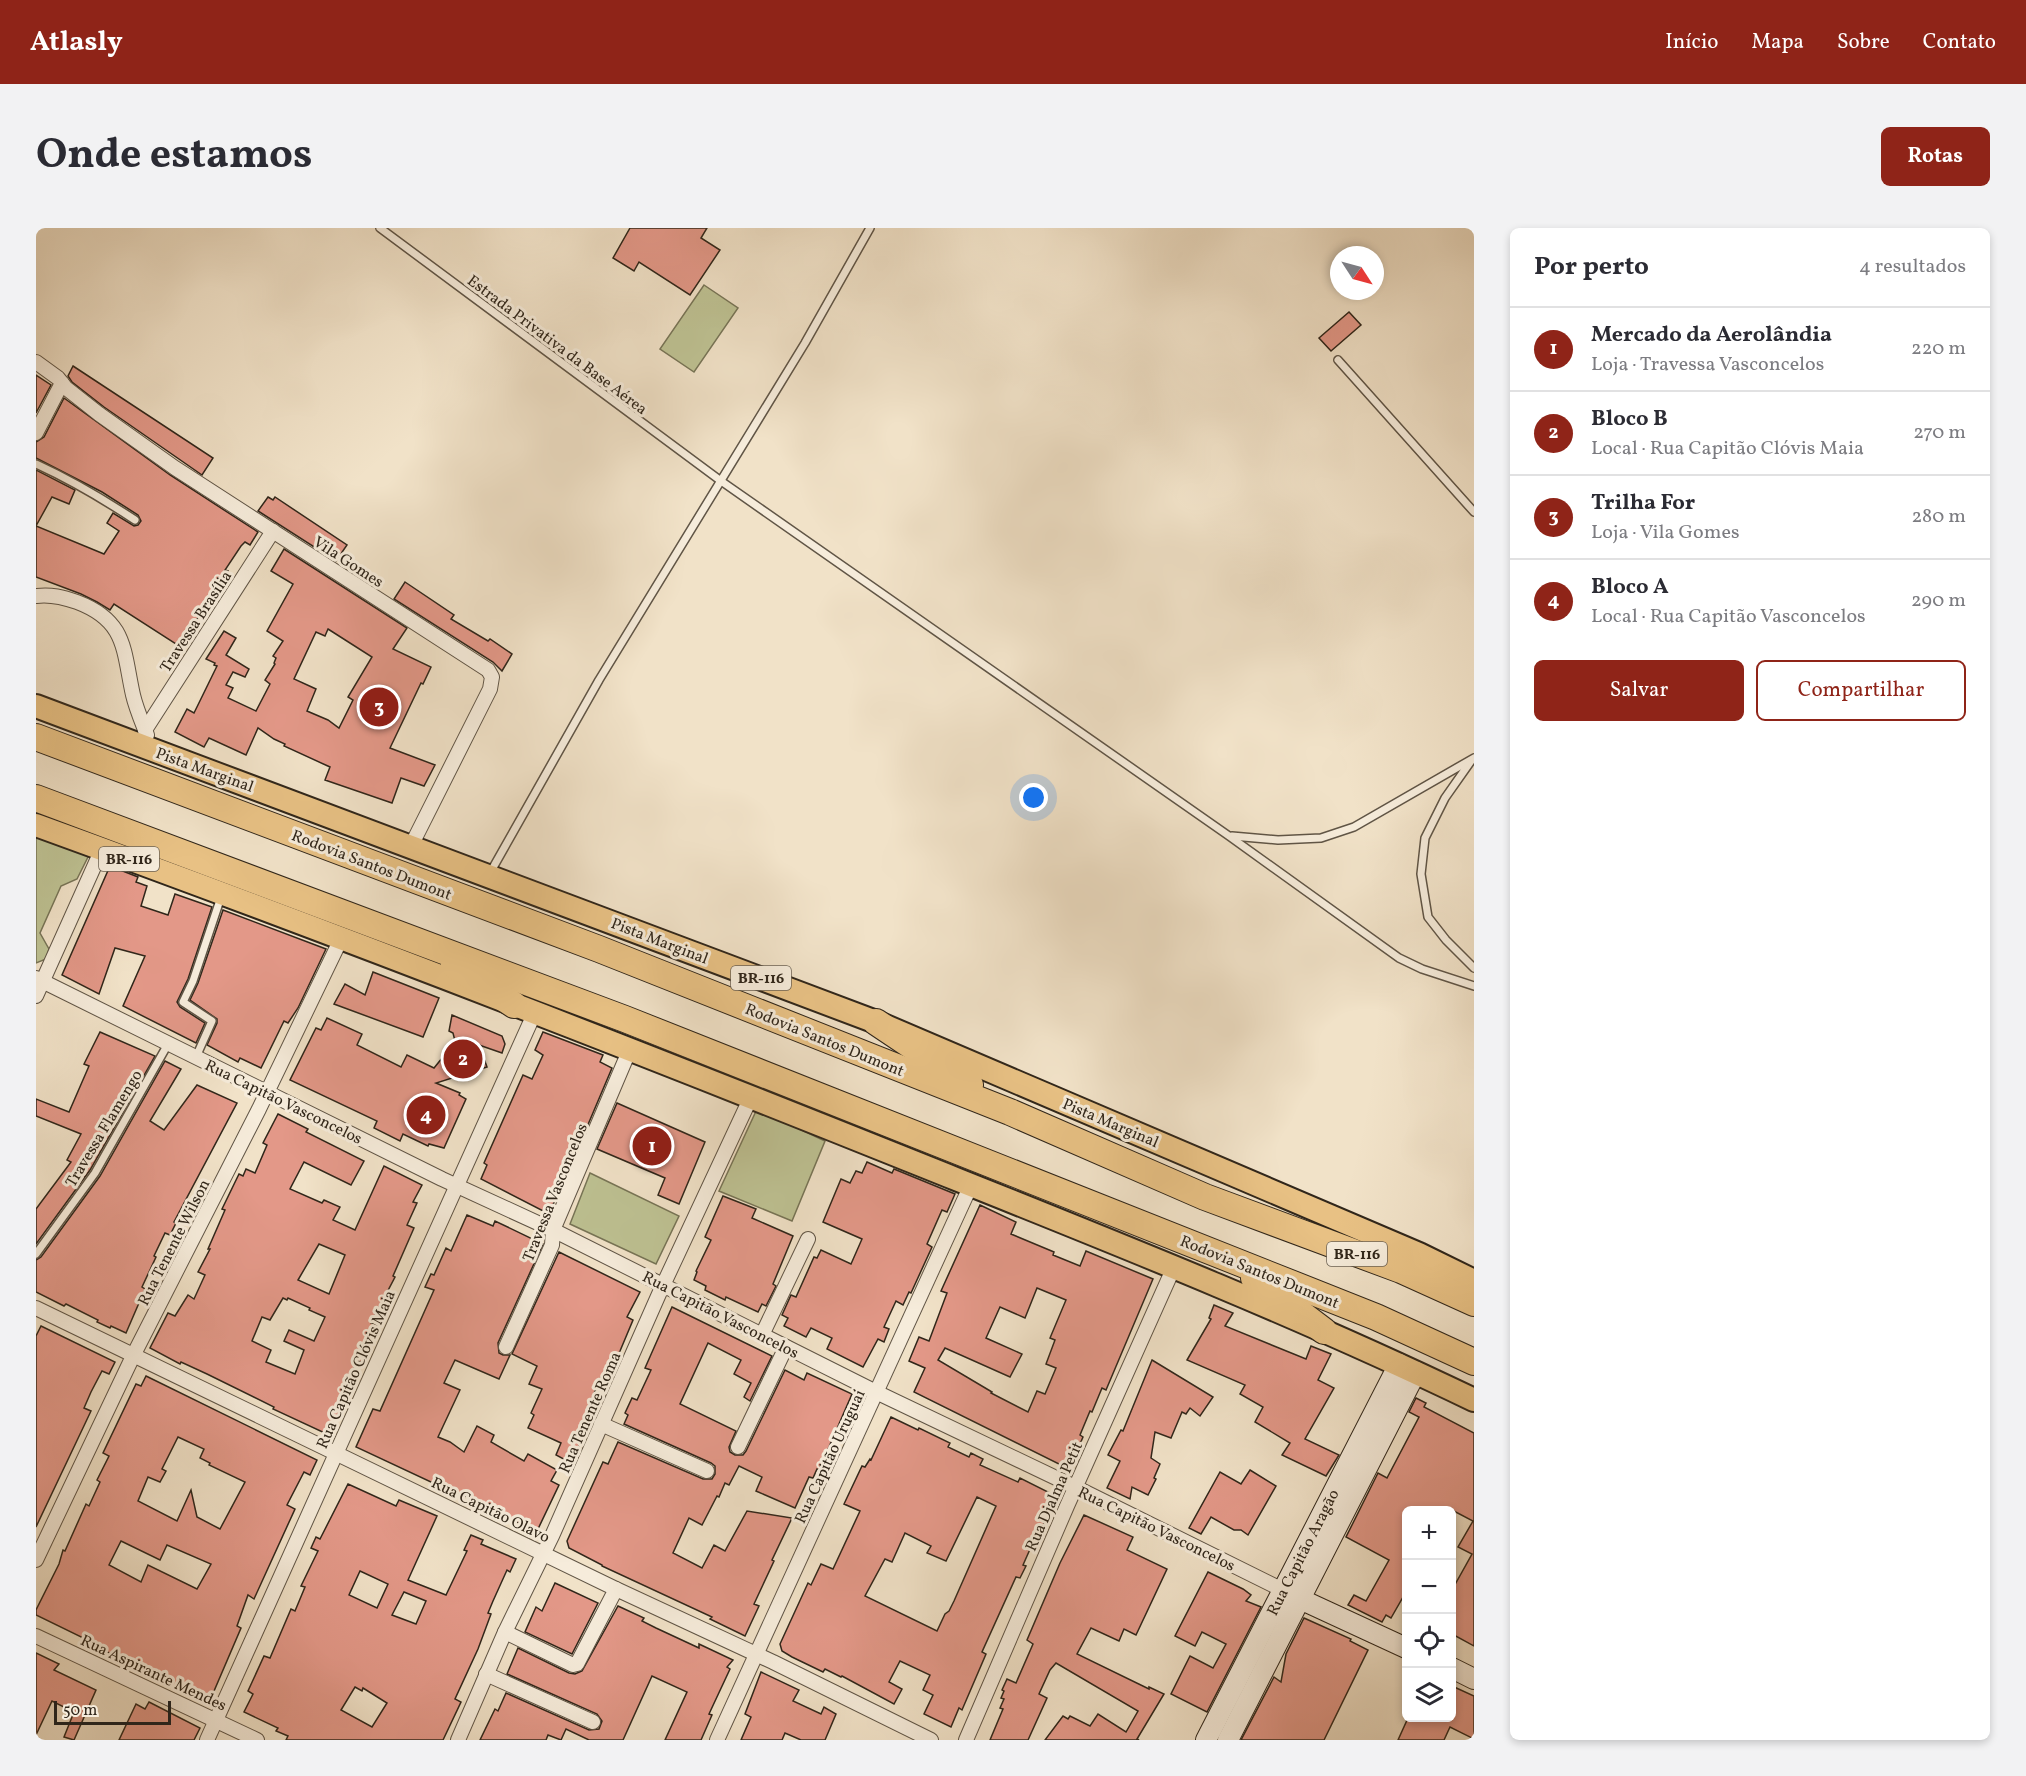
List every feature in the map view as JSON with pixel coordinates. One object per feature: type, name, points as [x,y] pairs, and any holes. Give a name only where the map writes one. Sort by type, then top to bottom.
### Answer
[{"type":"highway","name":"Rodovia Santos Dumont","points":[[36,737],[588,945],[1010,1112],[1205,1197],[1401,1270],[1474,1304]]},
{"type":"highway","name":"Rodovia Santos Dumont","points":[[36,798],[625,1019],[1376,1317],[1474,1362]]},
{"type":"highway","points":[[414,939],[525,1008]]},
{"type":"highway","points":[[876,1022],[1010,1112]]},
{"type":"highway","points":[[1227,1258],[1324,1331]]},
{"type":"main road","name":"Pista Marginal","points":[[36,706],[149,740],[411,846],[876,1022],[1419,1254],[1474,1281]]},
{"type":"main road","name":"BR-116","points":[[36,825],[525,1008],[751,1096],[1324,1331],[1474,1400]]},
{"type":"main road","name":"Rua Capitão Aragão","points":[[1206,1740],[1291,1594],[1407,1368]]},
{"type":"main road","name":"Rua Capitão Aragão","points":[[1228,1740],[1291,1594]]},
{"type":"main road","name":"Rua Capitão Vasconcelos","points":[[1291,1594],[1402,1646]]},
{"type":"main road","points":[[1456,1670],[1474,1678]]},
{"type":"street","name":"Vila Gomes","points":[[36,362],[99,414],[152,452],[482,665],[490,673],[492,682],[490,689],[411,846]]},
{"type":"street","points":[[36,433],[62,383]]},
{"type":"street","name":"Travessa Brasília","points":[[149,740],[273,531]]},
{"type":"street","points":[[36,596],[49,594],[81,604],[96,611],[113,627],[123,644],[134,698],[149,740]]},
{"type":"street","points":[[36,996],[39,980],[102,849]]},
{"type":"street","name":"Rua Tenente Wilson","points":[[36,1560],[134,1354],[267,1092],[340,939]]},
{"type":"street","name":"Rua Capitão Vasconcelos","points":[[39,980],[456,1185],[553,1230],[876,1392],[1291,1594]]},
{"type":"street","name":"Rua Capitão Clóvis Maia","points":[[207,1740],[456,1185],[525,1008]]},
{"type":"street","name":"Travessa Vasconcelos","points":[[506,1347],[552,1245],[553,1230],[630,1049]]},
{"type":"street","name":"Rua Tenente Roma","points":[[458,1740],[505,1632],[544,1553],[751,1096]]},
{"type":"street","name":"Rua Capitão Uruguai","points":[[717,1740],[971,1185]]},
{"type":"street","points":[[762,1335],[808,1239]]},
{"type":"street","name":"Rua Djalma Petit","points":[[966,1740],[1075,1487],[1174,1268]]},
{"type":"street","name":"Rua Capitão Olavo","points":[[36,1308],[931,1740]]},
{"type":"street","points":[[738,1447],[786,1347]]},
{"type":"street","points":[[601,1424],[707,1471]]},
{"type":"street","points":[[505,1632],[573,1665],[577,1664],[616,1588]]},
{"type":"street","name":"Rua Aspirante Mendes","points":[[36,1636],[257,1740]]},
{"type":"street","points":[[486,1674],[593,1722]]},
{"type":"lane","name":"Estrada Privativa da Base Aérea","points":[[380,228],[721,482],[1229,836],[1399,958],[1422,969],[1474,986]]},
{"type":"lane","points":[[489,875],[599,680],[805,343],[870,228]]},
{"type":"lane","points":[[1338,360],[1474,512]]},
{"type":"lane","points":[[36,464],[93,493],[135,520]]},
{"type":"lane","points":[[1229,836],[1278,840],[1321,838],[1354,828],[1473,759]]},
{"type":"lane","points":[[1473,759],[1445,798],[1425,838],[1420,874],[1428,917],[1446,940],[1474,968]]},
{"type":"lane","points":[[196,1058],[212,1021],[183,1002],[193,981],[222,894]]},
{"type":"lane","name":"Travessa Flamengo","points":[[36,1254],[95,1173],[168,1044]]},
{"type":"green space","points":[[704,285],[738,308],[694,372],[660,349]]},
{"type":"green space","points":[[36,833],[84,850],[88,857],[77,879],[61,886],[40,933],[49,949],[46,959],[36,963]]},
{"type":"green space","points":[[757,1109],[825,1141],[792,1221],[719,1191]]},
{"type":"green space","points":[[590,1173],[679,1216],[656,1264],[570,1224]]},
{"type":"building","points":[[630,228],[707,228],[701,238],[720,250],[690,295],[639,262],[634,271],[613,258]]},
{"type":"building","points":[[1349,312],[1361,325],[1331,351],[1319,338]]},
{"type":"building","points":[[73,366],[213,458],[202,475],[72,382],[68,376]]},
{"type":"building","points":[[36,375],[51,385],[36,413]]},
{"type":"building","points":[[64,398],[170,475],[258,532],[250,545],[245,542],[241,546],[225,570],[228,571],[186,636],[184,634],[179,646],[114,604],[110,610],[81,594],[36,577],[36,526],[104,554],[119,531],[107,523],[113,513],[134,526],[141,521],[138,515],[102,492],[36,458],[36,442],[44,437]]},
{"type":"building","points":[[36,470],[75,490],[69,504],[52,497],[36,526]]},
{"type":"building","points":[[268,497],[273,500],[275,497],[347,545],[336,561],[258,511]]},
{"type":"building","points":[[284,549],[407,628],[393,649],[431,667],[390,748],[435,765],[424,786],[401,778],[392,803],[325,780],[330,767],[284,746],[285,744],[258,728],[246,755],[209,738],[204,747],[175,732],[187,709],[194,713],[217,666],[206,659],[224,631],[236,638],[226,655],[249,669],[245,677],[233,672],[226,685],[233,688],[228,698],[256,711],[270,684],[265,680],[275,664],[276,658],[273,656],[283,641],[267,631],[293,584],[271,571]],"holes":[[[328,629],[372,657],[348,697],[353,700],[339,728],[328,720],[307,711],[316,689],[294,679],[316,632],[325,636]]]},
{"type":"building","points":[[405,582],[454,615],[451,619],[488,641],[490,639],[512,654],[502,671],[493,662],[394,599]]},
{"type":"building","points":[[110,866],[138,877],[136,882],[147,886],[141,906],[168,915],[175,894],[212,907],[188,979],[177,1002],[180,1007],[205,1023],[196,1043],[123,1006],[145,956],[115,948],[99,994],[62,975]]},
{"type":"building","points":[[223,910],[326,949],[298,1008],[288,1023],[284,1021],[261,1068],[240,1058],[238,1062],[207,1045],[217,1019],[190,1000]]},
{"type":"building","points":[[373,972],[439,998],[423,1037],[334,1004],[345,984],[365,995]]},
{"type":"building","points":[[452,1015],[502,1036],[505,1044],[502,1053],[479,1045],[487,1067],[436,1083],[460,1093],[459,1095],[466,1099],[444,1148],[429,1144],[428,1146],[403,1134],[400,1141],[374,1128],[377,1121],[290,1080],[316,1028],[321,1030],[327,1018],[362,1034],[357,1045],[401,1067],[407,1055],[434,1068],[447,1052],[457,1049],[453,1033],[449,1031]]},
{"type":"building","points":[[100,1032],[155,1056],[90,1170],[36,1244],[36,1209],[71,1162],[67,1160],[81,1134],[36,1116],[36,1099],[69,1112],[89,1066],[84,1064]]},
{"type":"building","points":[[543,1032],[603,1055],[600,1062],[612,1068],[581,1141],[578,1140],[559,1181],[549,1214],[481,1179],[487,1165],[484,1163],[523,1075],[532,1079],[543,1055],[535,1050]]},
{"type":"building","points":[[165,1061],[181,1069],[150,1121],[164,1130],[197,1085],[237,1103],[174,1222],[176,1223],[170,1235],[165,1233],[154,1256],[156,1257],[142,1287],[145,1289],[126,1333],[111,1326],[110,1328],[66,1304],[64,1306],[36,1292],[36,1260],[41,1257],[100,1176]]},
{"type":"building","points":[[617,1103],[705,1142],[679,1204],[658,1195],[665,1178],[597,1149]]},
{"type":"building","points":[[278,1114],[308,1129],[306,1132],[364,1161],[351,1185],[304,1162],[290,1189],[322,1203],[324,1200],[340,1207],[333,1220],[355,1230],[384,1166],[422,1185],[413,1202],[417,1203],[407,1225],[414,1228],[393,1276],[395,1277],[371,1323],[377,1326],[361,1362],[358,1361],[341,1394],[346,1397],[329,1435],[150,1348],[168,1313],[175,1316],[188,1295],[194,1299],[205,1275],[198,1272],[210,1249],[208,1249],[225,1210],[222,1209],[239,1174],[243,1176],[246,1169],[255,1173],[267,1145],[263,1143]],"holes":[[[319,1244],[345,1255],[329,1294],[298,1280]],[[283,1298],[287,1300],[288,1298],[325,1317],[314,1341],[289,1330],[284,1341],[304,1350],[295,1374],[266,1362],[271,1350],[252,1341],[262,1317],[270,1320]]]},
{"type":"building","points":[[867,1162],[892,1173],[894,1169],[955,1194],[947,1212],[942,1210],[927,1244],[932,1247],[911,1293],[909,1292],[903,1305],[896,1301],[884,1327],[889,1329],[884,1342],[878,1339],[863,1367],[827,1349],[832,1338],[811,1328],[806,1337],[784,1326],[788,1318],[782,1315],[791,1295],[796,1297],[814,1257],[817,1258],[821,1250],[851,1264],[862,1239],[823,1222],[841,1179],[850,1183],[856,1171],[862,1173]]},
{"type":"building","points":[[723,1196],[756,1209],[752,1218],[793,1236],[773,1284],[776,1286],[766,1306],[762,1304],[758,1312],[705,1290],[706,1286],[694,1280],[711,1240],[705,1237]]},
{"type":"building","points":[[980,1205],[1016,1222],[1011,1234],[1054,1252],[1053,1255],[1080,1266],[1086,1251],[1153,1279],[1106,1390],[1102,1388],[1092,1412],[1090,1411],[1080,1435],[1083,1437],[1069,1469],[914,1392],[925,1368],[909,1361],[919,1337],[929,1341],[947,1293],[941,1291]],"holes":[[[1037,1288],[1066,1300],[1050,1338],[1055,1340],[1046,1364],[1056,1368],[1045,1394],[1037,1391],[1028,1412],[991,1393],[938,1360],[945,1348],[1010,1377],[1022,1354],[986,1338],[1000,1307],[1025,1318]]]},
{"type":"building","points":[[467,1215],[493,1226],[495,1221],[543,1244],[498,1343],[499,1353],[510,1355],[499,1379],[455,1360],[444,1383],[460,1390],[438,1437],[464,1452],[477,1426],[494,1435],[491,1442],[524,1461],[528,1454],[557,1470],[551,1481],[559,1485],[538,1529],[531,1529],[449,1488],[448,1490],[356,1447],[373,1409],[380,1411],[434,1290],[425,1287],[431,1274],[434,1275],[446,1248],[451,1251]]},
{"type":"building","points":[[559,1252],[640,1292],[627,1317],[633,1320],[620,1351],[606,1379],[601,1377],[586,1412],[591,1414],[586,1426],[588,1427],[571,1463],[556,1455],[561,1443],[528,1428],[534,1415],[531,1413],[542,1389],[529,1384],[537,1366],[512,1354]]},
{"type":"building","points":[[1214,1305],[1233,1313],[1225,1326],[1306,1359],[1311,1346],[1331,1354],[1318,1380],[1334,1388],[1305,1439],[1339,1455],[1326,1476],[1282,1455],[1290,1443],[1255,1422],[1263,1407],[1240,1394],[1245,1385],[1187,1360],[1211,1319],[1209,1318]]},
{"type":"building","points":[[672,1307],[772,1356],[750,1401],[744,1397],[751,1383],[734,1374],[741,1360],[708,1343],[680,1404],[736,1431],[729,1447],[730,1452],[735,1455],[743,1455],[746,1451],[785,1370],[804,1380],[807,1373],[852,1394],[819,1470],[817,1469],[813,1478],[809,1477],[795,1508],[756,1491],[762,1477],[739,1466],[729,1485],[725,1483],[702,1525],[689,1518],[673,1553],[702,1568],[714,1545],[725,1551],[747,1511],[792,1518],[754,1604],[759,1606],[745,1636],[710,1619],[712,1617],[602,1566],[569,1548],[567,1541],[603,1462],[608,1464],[618,1442],[703,1479],[712,1479],[715,1474],[715,1466],[711,1463],[624,1424],[628,1415],[625,1413],[632,1398],[637,1400],[651,1370],[645,1368]]},
{"type":"building","points":[[41,1326],[115,1362],[109,1374],[102,1371],[91,1392],[84,1408],[91,1411],[36,1527],[36,1336]]},
{"type":"building","points":[[1152,1360],[1213,1397],[1200,1416],[1190,1408],[1186,1414],[1182,1412],[1171,1438],[1155,1432],[1151,1458],[1160,1464],[1154,1478],[1156,1479],[1148,1495],[1132,1487],[1130,1499],[1107,1488],[1120,1461],[1108,1455],[1121,1430],[1123,1431]]},
{"type":"building","points":[[146,1376],[317,1460],[310,1475],[304,1472],[287,1505],[295,1509],[254,1599],[248,1595],[237,1626],[241,1628],[211,1698],[202,1700],[139,1669],[140,1666],[117,1654],[116,1656],[105,1651],[106,1649],[36,1615],[36,1610],[59,1564],[63,1550],[65,1551],[86,1504],[89,1506],[100,1482],[97,1480],[109,1456],[103,1453],[136,1384],[141,1386]],"holes":[[[178,1437],[204,1449],[200,1458],[210,1463],[209,1465],[245,1482],[220,1529],[197,1517],[191,1490],[177,1521],[138,1501],[148,1477],[160,1482],[166,1471],[162,1469]],[[121,1541],[160,1560],[167,1545],[211,1564],[197,1589],[148,1565],[141,1582],[109,1565]]]},
{"type":"building","points":[[1416,1398],[1426,1403],[1424,1407],[1474,1433],[1474,1646],[1456,1636],[1456,1583],[1472,1554],[1458,1547],[1473,1521],[1456,1512],[1456,1506],[1402,1506],[1402,1599],[1391,1618],[1386,1615],[1382,1622],[1348,1605],[1354,1595],[1366,1601],[1389,1560],[1346,1537],[1378,1473],[1387,1478],[1419,1417],[1409,1412]]},
{"type":"building","points":[[891,1417],[950,1443],[948,1447],[969,1457],[971,1453],[983,1459],[980,1465],[1018,1482],[1020,1478],[1054,1495],[1048,1507],[1051,1508],[1023,1565],[1026,1566],[1020,1578],[1016,1577],[982,1652],[986,1654],[962,1710],[959,1708],[951,1727],[924,1714],[933,1695],[923,1690],[930,1675],[900,1661],[889,1682],[902,1689],[894,1704],[842,1676],[825,1669],[823,1672],[782,1651],[780,1644],[808,1583],[811,1585],[821,1564],[833,1569],[860,1511],[844,1504],[862,1466],[865,1467],[871,1460]],"holes":[[[977,1497],[996,1506],[954,1601],[937,1631],[865,1596],[885,1559],[892,1562],[905,1533],[931,1546],[927,1553],[946,1561]]]},
{"type":"building","points":[[1250,1470],[1276,1486],[1248,1535],[1211,1517],[1201,1534],[1189,1528],[1220,1472],[1241,1484]]},
{"type":"building","points":[[348,1484],[396,1506],[399,1500],[437,1516],[408,1580],[446,1595],[467,1551],[464,1550],[471,1535],[483,1540],[481,1544],[516,1559],[510,1572],[507,1570],[488,1613],[491,1614],[478,1649],[455,1699],[461,1702],[443,1740],[286,1740],[288,1736],[276,1731],[278,1728],[244,1712],[253,1694],[248,1691],[264,1656],[270,1658],[291,1609],[295,1611],[305,1587],[301,1586],[318,1551],[311,1548],[316,1537],[320,1539]],"holes":[[[360,1571],[388,1584],[377,1608],[349,1595]],[[404,1592],[426,1601],[416,1624],[392,1615]],[[355,1687],[362,1691],[363,1688],[387,1703],[372,1727],[341,1710]]]},
{"type":"building","points":[[1084,1515],[1133,1537],[1127,1550],[1167,1569],[1136,1635],[1124,1629],[1119,1641],[1091,1628],[1077,1654],[1164,1694],[1137,1739],[1139,1740],[1045,1740],[1063,1716],[1068,1719],[1070,1716],[1090,1726],[1098,1714],[1126,1732],[1138,1711],[1056,1663],[1050,1670],[1039,1694],[1047,1698],[1028,1740],[990,1740],[1003,1709],[1000,1708],[1004,1699],[1001,1698],[1004,1691],[1002,1690],[1007,1679],[1016,1683],[1033,1644],[1027,1640],[1060,1563]]},
{"type":"building","points":[[1208,1572],[1243,1589],[1251,1595],[1246,1601],[1261,1607],[1207,1712],[1171,1694],[1190,1656],[1213,1668],[1226,1644],[1202,1632],[1195,1646],[1175,1636]]},
{"type":"building","points":[[555,1583],[598,1603],[572,1654],[525,1632],[536,1607],[542,1611]]},
{"type":"building","points":[[618,1606],[644,1618],[642,1621],[656,1628],[699,1648],[699,1644],[733,1660],[727,1667],[730,1669],[709,1714],[712,1715],[701,1740],[665,1740],[687,1692],[652,1676],[623,1740],[589,1740],[566,1729],[561,1740],[548,1735],[546,1740],[480,1740],[495,1709],[498,1711],[506,1693],[589,1730],[599,1729],[602,1721],[597,1714],[507,1674],[518,1648],[569,1673],[575,1674],[582,1671]]},
{"type":"building","points":[[1304,1618],[1351,1639],[1350,1641],[1368,1650],[1324,1740],[1241,1740],[1274,1677],[1281,1682],[1286,1654]]},
{"type":"building","points":[[36,1653],[59,1664],[54,1670],[96,1690],[74,1740],[64,1737],[74,1712],[52,1701],[36,1735]]},
{"type":"building","points":[[761,1672],[799,1690],[793,1701],[821,1714],[824,1707],[836,1714],[825,1740],[801,1740],[785,1733],[782,1740],[741,1740],[751,1717],[745,1714]]},
{"type":"building","points":[[1456,1688],[1474,1696],[1474,1739],[1450,1727],[1444,1740],[1398,1740],[1406,1722],[1456,1722]]},
{"type":"building","points":[[149,1702],[200,1728],[194,1740],[119,1740],[136,1704],[145,1709]]},
{"type":"place","name":"Trilha For","points":[[379,707]]},
{"type":"place","name":"Bloco B","points":[[463,1059]]},
{"type":"place","name":"Bloco A","points":[[426,1115]]},
{"type":"place","name":"Mercado da Aerolândia","points":[[652,1146]]}]
